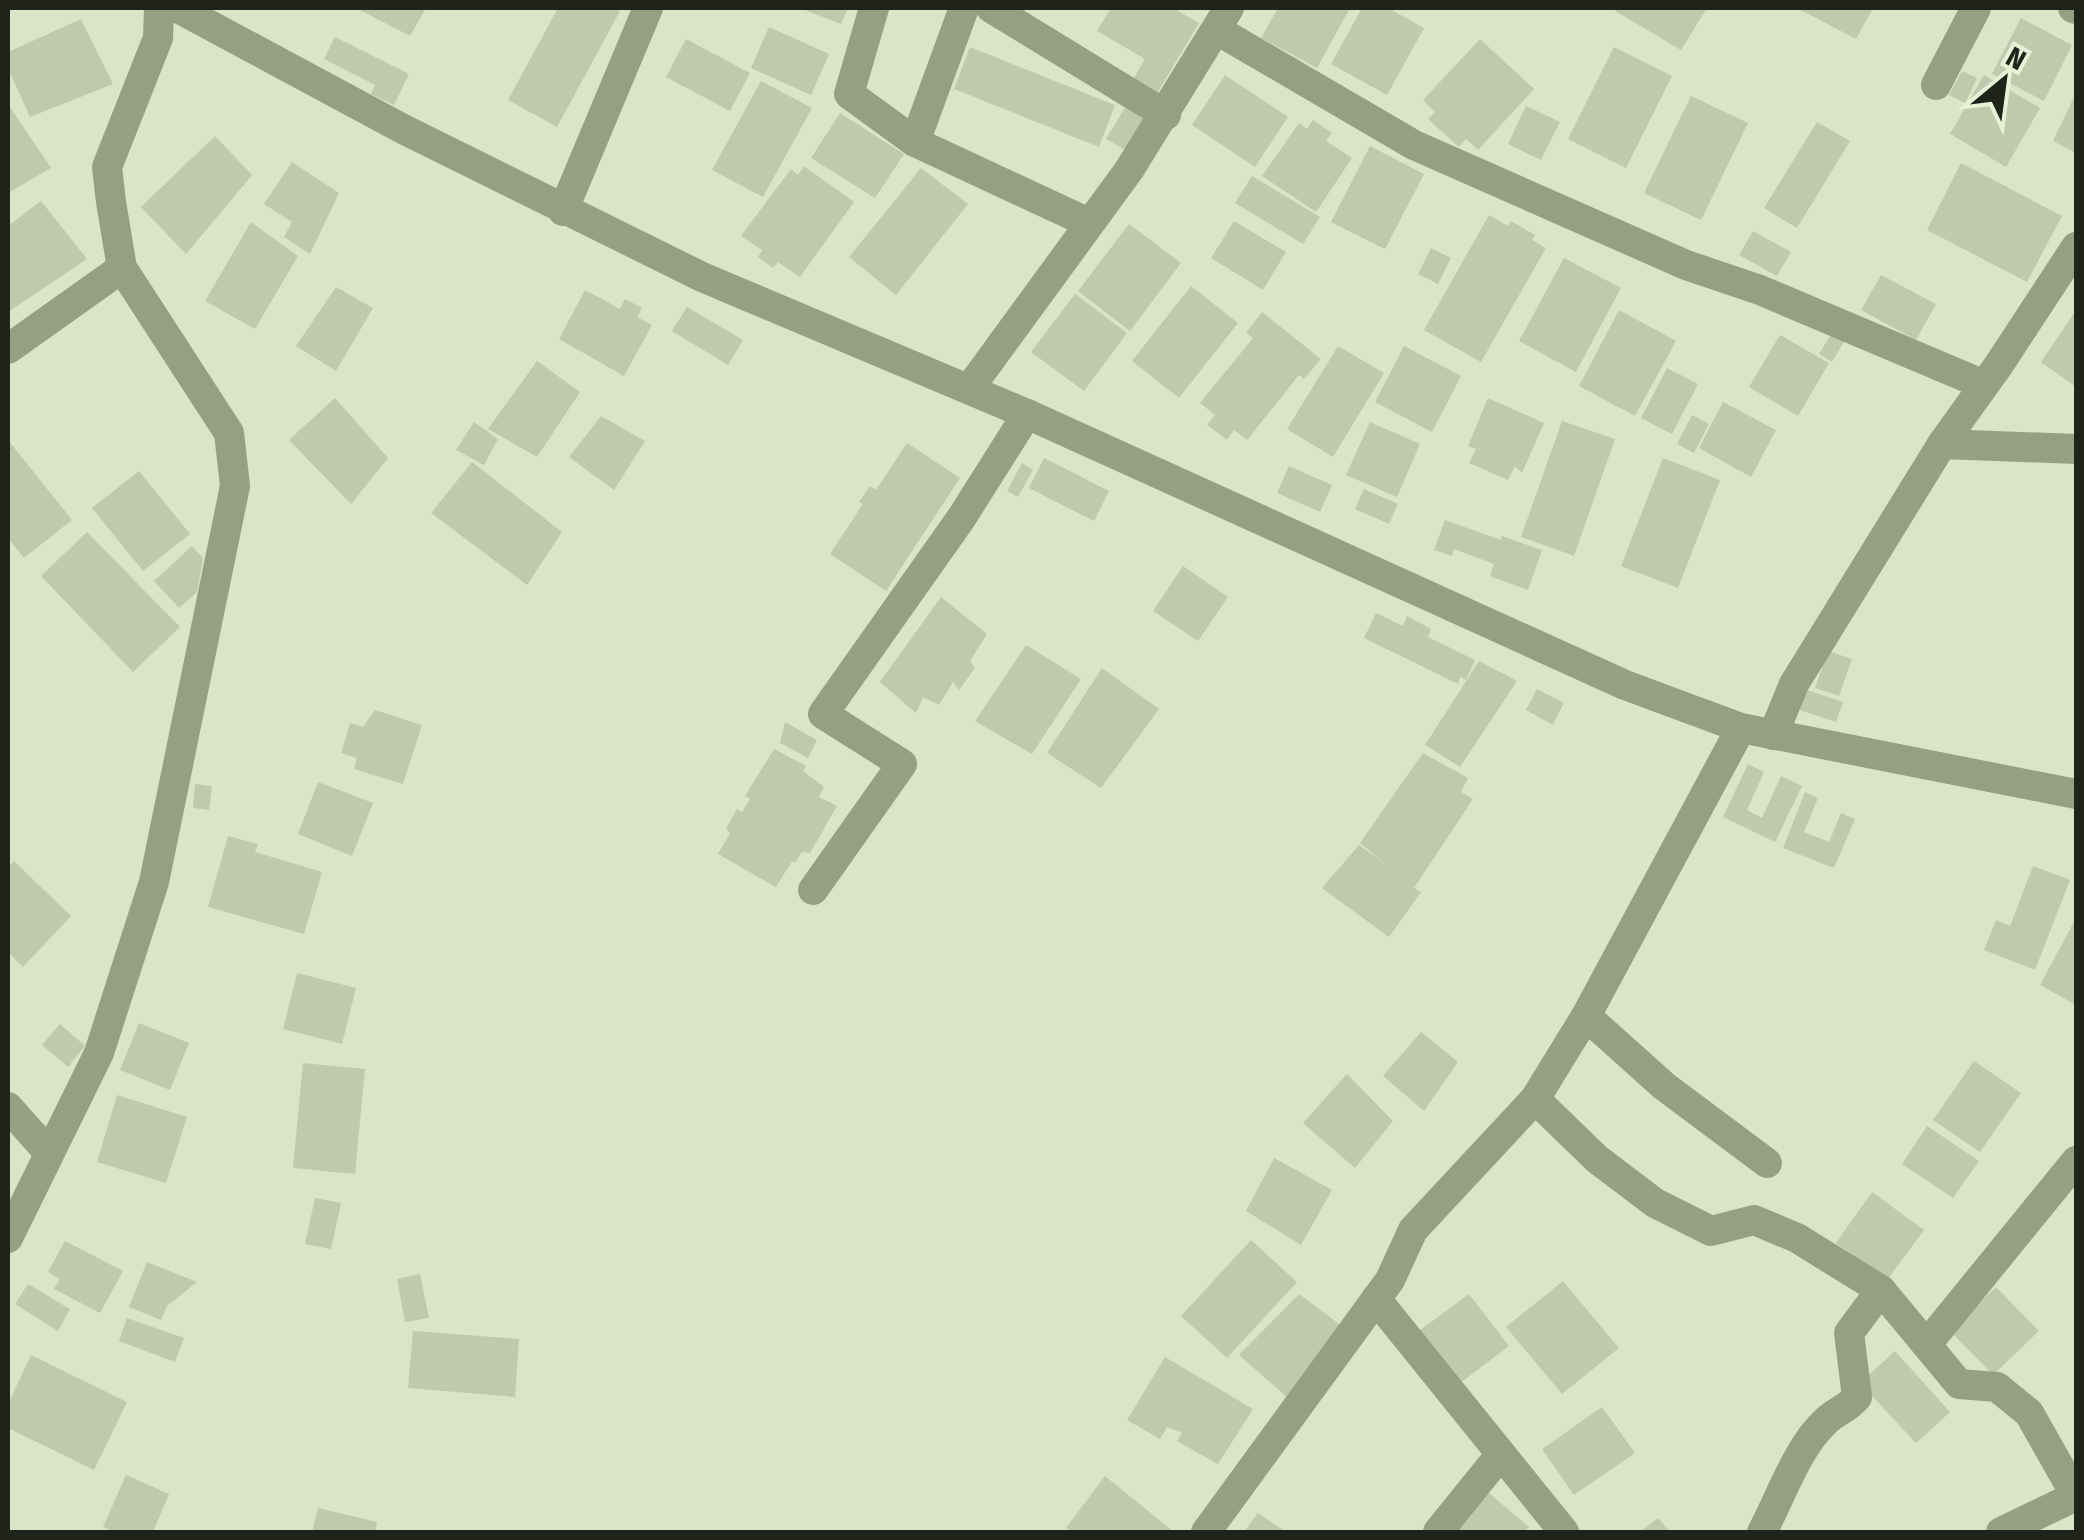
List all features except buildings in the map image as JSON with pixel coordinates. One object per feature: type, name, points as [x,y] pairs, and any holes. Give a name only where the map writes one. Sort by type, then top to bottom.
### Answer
[{"type":"street","points":[[8,1238],[100,1053],[154,882],[235,486],[229,433],[122,268],[107,167],[158,38],[159,8]]},
{"type":"street","points":[[178,8],[403,129],[702,277],[1027,414],[1625,685],[1741,728],[2076,794]]},
{"type":"street","points":[[564,211],[648,8]]},
{"type":"street","points":[[874,8],[849,94],[915,142],[1089,223]]},
{"type":"street","points":[[915,142],[964,8]]},
{"type":"street","points":[[991,8],[1166,114]]},
{"type":"street","points":[[1936,85],[1976,8]]},
{"type":"street","points":[[970,389],[1166,114],[1223,19],[1414,145],[1686,265],[1760,290],[1982,384]]},
{"type":"street","points":[[1773,735],[1794,684],[1942,444],[2076,246]]},
{"type":"street","points":[[8,349],[122,268]]},
{"type":"street","points":[[812,890],[902,764],[822,714],[962,517],[1027,414]]},
{"type":"street","points":[[1942,444],[2076,449]]},
{"type":"street","points":[[1206,1532],[1390,1280],[1413,1230],[1535,1098],[1586,1016],[1741,728]]},
{"type":"street","points":[[1586,1016],[1664,1086],[1767,1163]]},
{"type":"street","points":[[1535,1098],[1597,1160],[1654,1203],[1711,1231],[1754,1220],[1796,1238],[1881,1290],[1959,1384],[1997,1387],[2029,1413],[2076,1496],[2001,1532]]},
{"type":"street","points":[[8,1107],[49,1153]]},
{"type":"street","points":[[1927,1344],[2076,1160]]},
{"type":"street","points":[[1762,1532],[1810,1441],[1827,1419],[1846,1410],[1856,1397],[1850,1333],[1881,1290]]},
{"type":"street","points":[[1376,1299],[1564,1532]]},
{"type":"street","points":[[1438,1532],[1501,1454]]}]
